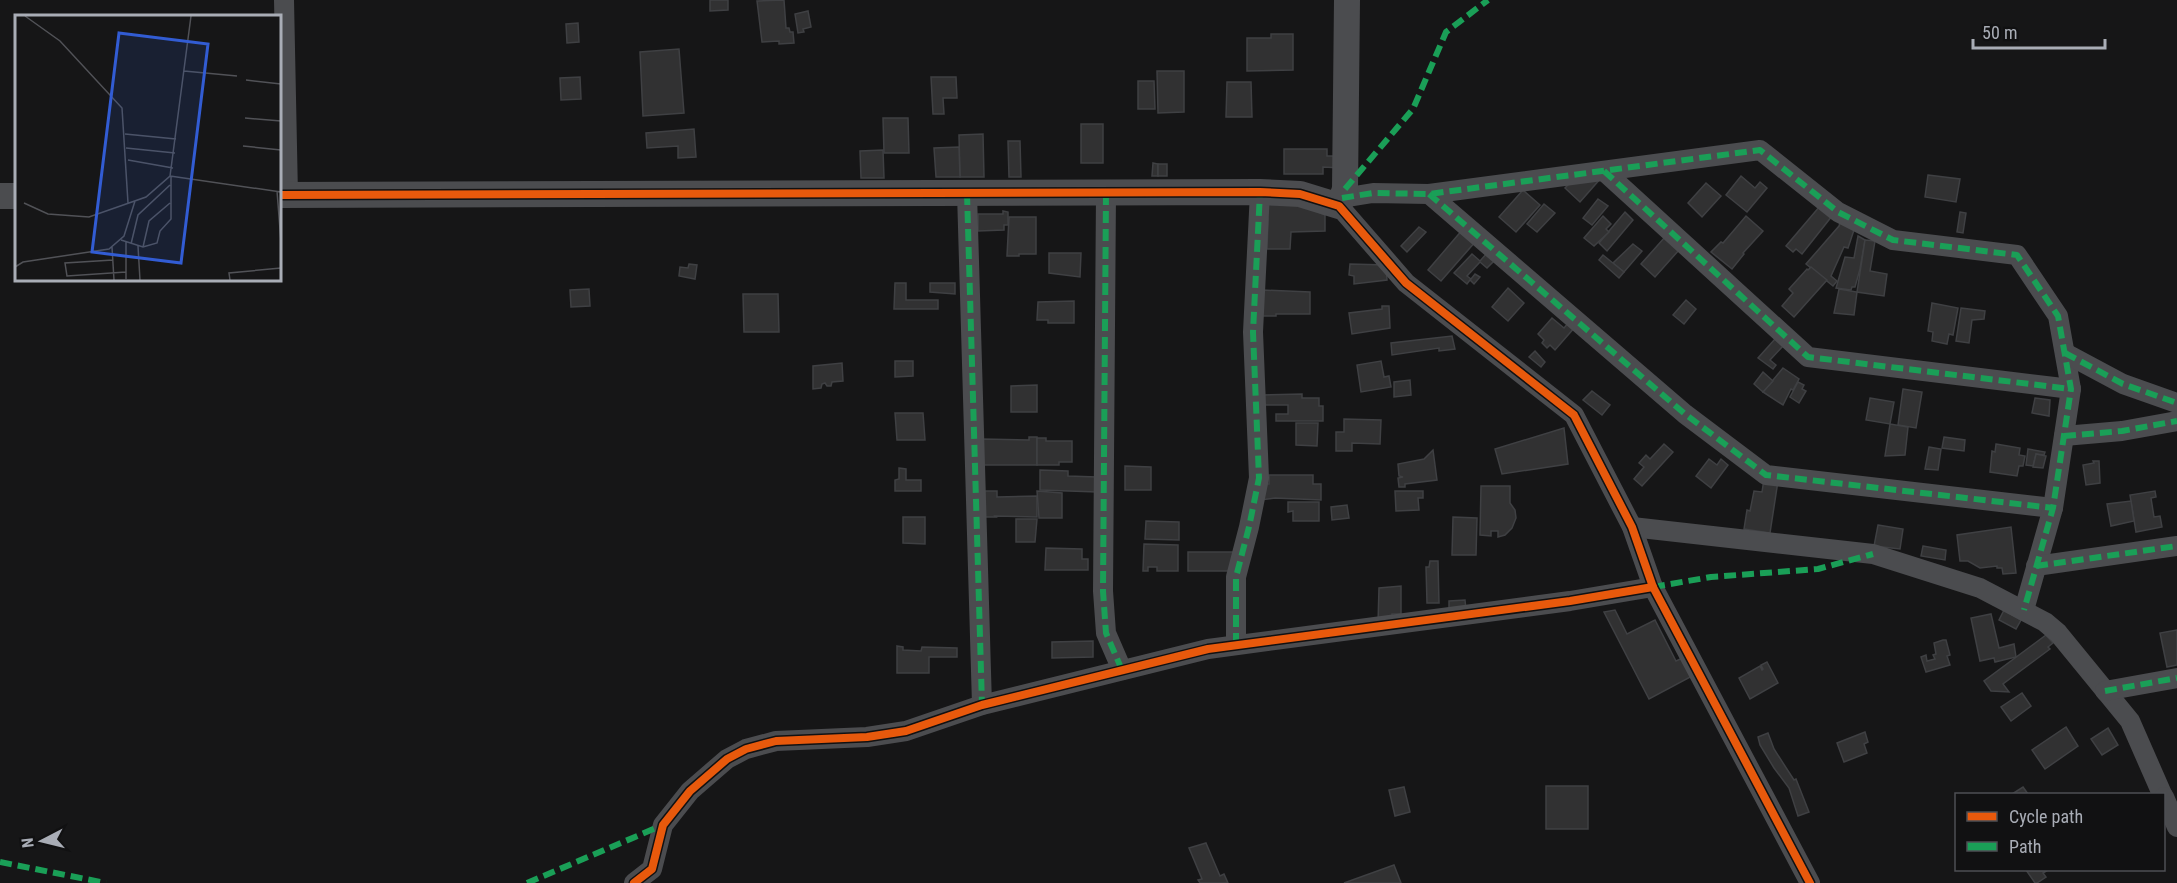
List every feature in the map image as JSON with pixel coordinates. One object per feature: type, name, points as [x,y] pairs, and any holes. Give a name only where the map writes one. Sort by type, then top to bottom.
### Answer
[{"type":"street","points":[[284,0],[284,195],[1260,192],[1300,194],[1341,202],[1373,193],[1429,194],[1760,150],[1838,212],[1893,240],[2017,255],[2058,315],[2071,388],[2053,508],[2024,610]]},
{"type":"street","points":[[1341,202],[1346,189],[1347,0]]},
{"type":"street","points":[[1604,171],[1808,357],[2071,388]]},
{"type":"street","points":[[1236,645],[1236,577],[1259,478],[1253,332],[1260,192]]},
{"type":"street","points":[[968,193],[982,705]]},
{"type":"street","points":[[1107,193],[1103,591],[1106,633],[1122,670]]},
{"type":"street","points":[[1429,194],[1685,414],[1766,475],[2053,508]]},
{"type":"street","points":[[1341,202],[1406,283],[1574,415],[1632,527],[1653,587],[1810,883]]},
{"type":"street","points":[[2065,353],[2123,384],[2177,403]]},
{"type":"street","points":[[2064,436],[2122,431],[2177,421]]},
{"type":"street","points":[[1632,527],[1874,554],[1980,588],[2024,610],[2045,622],[2058,633],[2130,721],[2162,793]]},
{"type":"street","points":[[2037,566],[2177,546]]},
{"type":"street","points":[[634,883],[652,869],[663,825],[690,791],[727,759],[746,749],[776,741],[867,737],[906,731],[982,705],[1208,649],[1570,601],[1653,587]]},
{"type":"street","points":[[2105,691],[2177,678]]},
{"type":"street","points":[[2165,800],[2177,827]]},
{"type":"building","points":[[710,0],[728,0],[728,10],[710,11]]},
{"type":"building","points":[[784,0],[786,28],[793,32],[794,43],[762,42],[757,1]]},
{"type":"building","points":[[808,11],[811,27],[798,33],[795,14]]},
{"type":"building","points":[[578,23],[579,42],[567,43],[566,24]]},
{"type":"building","points":[[1271,34],[1293,34],[1293,70],[1247,71],[1247,38],[1271,38]]},
{"type":"building","points":[[679,49],[684,113],[643,116],[640,52]]},
{"type":"building","points":[[1157,71],[1184,71],[1184,112],[1158,113]]},
{"type":"building","points":[[580,77],[581,99],[561,100],[560,78]]},
{"type":"building","points":[[931,77],[956,77],[957,98],[943,98],[944,114],[933,114]]},
{"type":"building","points":[[1138,81],[1154,81],[1155,109],[1138,109]]},
{"type":"building","points":[[1227,82],[1251,82],[1252,117],[1226,117]]},
{"type":"building","points":[[883,118],[908,118],[909,153],[884,153]]},
{"type":"building","points":[[1081,124],[1103,124],[1103,163],[1081,163]]},
{"type":"building","points":[[694,129],[696,157],[678,158],[678,146],[647,148],[646,133]]},
{"type":"building","points":[[983,134],[984,177],[960,177],[959,135]]},
{"type":"building","points":[[1008,141],[1020,141],[1021,177],[1009,177]]},
{"type":"building","points":[[959,147],[960,177],[936,177],[934,148]]},
{"type":"building","points":[[1284,149],[1327,149],[1327,156],[1341,156],[1341,168],[1323,167],[1323,174],[1284,174]]},
{"type":"building","points":[[883,150],[884,178],[861,178],[860,151]]},
{"type":"building","points":[[1153,163],[1158,164],[1158,176],[1152,176]]},
{"type":"building","points":[[1158,164],[1167,164],[1167,176],[1158,176]]},
{"type":"building","points":[[1581,171],[1601,178],[1580,202],[1565,188]]},
{"type":"building","points":[[1928,175],[1960,179],[1956,202],[1925,197]]},
{"type":"building","points":[[1741,176],[1755,188],[1760,182],[1767,188],[1747,212],[1726,195]]},
{"type":"building","points":[[1706,183],[1721,196],[1702,217],[1688,203]]},
{"type":"building","points":[[1523,190],[1540,205],[1516,232],[1499,217]]},
{"type":"building","points":[[1598,199],[1608,206],[1592,225],[1583,218]]},
{"type":"building","points":[[1299,203],[1325,215],[1325,231],[1291,232],[1290,249],[1267,249],[1268,220],[1265,205]]},
{"type":"building","points":[[1544,204],[1555,213],[1537,232],[1527,224]]},
{"type":"building","points":[[1820,206],[1832,216],[1802,254],[1796,249],[1793,252],[1786,246]]},
{"type":"building","points":[[1003,211],[1008,212],[1008,225],[1004,225],[1004,230],[978,231],[978,214],[1003,214]]},
{"type":"building","points":[[1625,212],[1633,220],[1607,251],[1599,243]]},
{"type":"building","points":[[1960,212],[1966,213],[1963,233],[1957,232]]},
{"type":"building","points":[[1603,216],[1611,224],[1606,229],[1609,232],[1594,246],[1584,238]]},
{"type":"building","points":[[1746,216],[1763,231],[1732,269],[1711,252],[1721,242],[1723,243]]},
{"type":"building","points":[[1009,217],[1036,217],[1036,254],[1007,256]]},
{"type":"building","points":[[1841,220],[1855,227],[1848,248],[1844,247],[1831,276],[1837,281],[1833,286],[1806,264],[1839,226]]},
{"type":"building","points":[[1419,227],[1426,232],[1407,252],[1401,246]]},
{"type":"building","points":[[1463,229],[1476,241],[1441,281],[1428,270]]},
{"type":"building","points":[[1858,236],[1865,240],[1855,287],[1851,290],[1836,288],[1845,257],[1854,258]]},
{"type":"building","points":[[1665,237],[1679,250],[1655,277],[1641,264]]},
{"type":"building","points":[[1865,240],[1875,241],[1870,271],[1887,274],[1884,296],[1857,292]]},
{"type":"building","points":[[1633,244],[1642,251],[1624,272],[1613,263]]},
{"type":"building","points":[[1488,252],[1496,259],[1487,268],[1480,262],[1467,276],[1471,279],[1475,274],[1480,277],[1474,284],[1470,280],[1467,284],[1454,273],[1472,254],[1480,261]]},
{"type":"building","points":[[1049,253],[1081,253],[1080,277],[1049,273]]},
{"type":"building","points":[[1603,255],[1624,272],[1619,278],[1599,260]]},
{"type":"building","points":[[689,264],[697,265],[695,279],[679,276],[680,267],[688,268]]},
{"type":"building","points":[[1350,264],[1386,265],[1387,280],[1354,284],[1354,276],[1349,275]]},
{"type":"building","points":[[1811,267],[1827,280],[1794,317],[1782,306],[1793,293],[1789,289]]},
{"type":"building","points":[[895,283],[906,283],[906,300],[938,300],[938,309],[894,309]]},
{"type":"building","points":[[930,283],[955,283],[955,294],[930,292]]},
{"type":"building","points":[[1508,288],[1524,303],[1508,321],[1492,307]]},
{"type":"building","points":[[589,289],[590,306],[571,307],[570,290]]},
{"type":"building","points":[[1839,289],[1857,292],[1854,315],[1834,313]]},
{"type":"building","points":[[1262,290],[1310,292],[1310,314],[1262,316]]},
{"type":"building","points":[[743,294],[778,294],[779,332],[744,332]]},
{"type":"building","points":[[1686,300],[1696,309],[1684,324],[1673,315]]},
{"type":"building","points":[[1074,301],[1074,323],[1048,323],[1048,320],[1037,320],[1038,302]]},
{"type":"building","points":[[1932,303],[1958,308],[1953,335],[1949,334],[1947,344],[1932,341],[1933,332],[1928,331]]},
{"type":"building","points":[[1382,306],[1389,306],[1390,328],[1352,334],[1349,313],[1382,309]]},
{"type":"building","points":[[1961,308],[1985,311],[1984,319],[1972,320],[1969,343],[1956,341]]},
{"type":"building","points":[[1552,318],[1564,328],[1569,322],[1575,327],[1555,350],[1550,345],[1547,348],[1542,343],[1544,340],[1538,334]]},
{"type":"building","points":[[1452,336],[1455,349],[1439,351],[1439,348],[1392,355],[1391,343]]},
{"type":"building","points":[[1775,339],[1783,346],[1770,360],[1776,365],[1773,369],[1758,358]]},
{"type":"building","points":[[1535,351],[1545,362],[1541,367],[1529,357]]},
{"type":"building","points":[[895,361],[913,361],[913,376],[895,377]]},
{"type":"building","points":[[1381,361],[1384,377],[1389,376],[1391,387],[1361,392],[1357,365]]},
{"type":"building","points":[[842,363],[843,381],[832,382],[831,386],[825,383],[821,388],[813,389],[813,366]]},
{"type":"building","points":[[1783,368],[1799,379],[1783,405],[1763,392]]},
{"type":"building","points":[[1763,372],[1773,381],[1763,392],[1754,384]]},
{"type":"building","points":[[1410,380],[1411,395],[1394,397],[1394,382]]},
{"type":"building","points":[[1798,382],[1804,385],[1802,389],[1806,391],[1799,403],[1790,397]]},
{"type":"building","points":[[1037,385],[1037,412],[1011,412],[1011,386]]},
{"type":"building","points":[[1903,389],[1922,392],[1916,428],[1898,425]]},
{"type":"building","points":[[1592,391],[1610,405],[1602,415],[1583,400]]},
{"type":"building","points":[[1302,394],[1302,398],[1319,398],[1319,406],[1323,406],[1323,421],[1276,421],[1276,414],[1288,414],[1288,405],[1262,405],[1262,395]]},
{"type":"building","points":[[1870,398],[1894,402],[1890,424],[1866,420]]},
{"type":"building","points":[[2035,398],[2050,400],[2049,416],[2032,413]]},
{"type":"building","points":[[895,413],[923,413],[925,440],[897,440]]},
{"type":"building","points":[[1344,419],[1381,420],[1380,444],[1352,443],[1352,451],[1336,451],[1336,432],[1344,432]]},
{"type":"building","points":[[1296,423],[1318,423],[1317,446],[1296,445]]},
{"type":"building","points":[[1890,424],[1908,427],[1905,455],[1885,456]]},
{"type":"building","points":[[1564,428],[1568,464],[1502,474],[1495,449]]},
{"type":"building","points":[[1029,437],[1037,437],[1037,465],[982,465],[983,439],[1029,440]]},
{"type":"building","points":[[1944,437],[1965,440],[1964,451],[1942,448]]},
{"type":"building","points":[[1037,438],[1046,438],[1046,441],[1072,441],[1072,462],[1059,462],[1059,465],[1037,465]]},
{"type":"building","points":[[1664,444],[1673,452],[1642,486],[1634,479],[1644,467],[1639,463],[1646,455],[1650,459]]},
{"type":"building","points":[[1996,444],[2020,448],[2019,455],[2025,456],[2023,466],[2019,466],[2017,476],[1990,472],[1992,451],[1995,452]]},
{"type":"building","points":[[1929,447],[1941,449],[1938,470],[1925,469]]},
{"type":"building","points":[[2028,449],[2045,452],[2044,455],[2036,454],[2033,466],[2026,465]]},
{"type":"building","points":[[1433,450],[1437,480],[1405,484],[1405,487],[1399,487],[1398,478],[1403,477],[1399,476],[1398,464],[1424,459]]},
{"type":"building","points":[[2036,454],[2046,456],[2043,468],[2033,467]]},
{"type":"building","points":[[1709,459],[1717,465],[1721,459],[1728,465],[1711,488],[1696,476]]},
{"type":"building","points":[[2093,461],[2099,461],[2100,483],[2086,485],[2083,465],[2094,463]]},
{"type":"building","points":[[1125,466],[1151,467],[1151,490],[1125,490]]},
{"type":"building","points":[[899,468],[906,469],[906,480],[921,480],[921,491],[895,491],[895,480],[899,479]]},
{"type":"building","points":[[1040,470],[1068,471],[1068,476],[1097,477],[1097,492],[1040,490]]},
{"type":"building","points":[[1269,475],[1313,475],[1313,484],[1321,484],[1321,500],[1275,498],[1260,500],[1261,484],[1269,484]]},
{"type":"building","points":[[1764,479],[1778,481],[1770,533],[1744,529],[1747,510],[1750,511],[1754,491],[1762,492]]},
{"type":"building","points":[[1481,486],[1510,486],[1510,503],[1515,510],[1516,518],[1512,528],[1505,535],[1498,537],[1498,531],[1491,531],[1491,536],[1480,535]]},
{"type":"building","points":[[977,491],[997,491],[997,497],[1037,496],[1037,517],[983,517]]},
{"type":"building","points":[[1037,491],[1062,493],[1062,518],[1039,518]]},
{"type":"building","points":[[1395,491],[1423,491],[1423,498],[1418,498],[1419,510],[1396,511]]},
{"type":"building","points":[[2155,491],[2156,497],[2151,498],[2154,517],[2160,516],[2162,527],[2136,532],[2130,495]]},
{"type":"building","points":[[2131,501],[2134,521],[2111,526],[2107,504]]},
{"type":"building","points":[[1288,502],[1319,502],[1319,521],[1293,521],[1293,511],[1288,512]]},
{"type":"building","points":[[1347,505],[1349,518],[1332,520],[1331,507]]},
{"type":"building","points":[[903,517],[925,517],[925,544],[903,543]]},
{"type":"building","points":[[1453,517],[1477,518],[1476,555],[1452,555]]},
{"type":"building","points":[[1016,519],[1037,519],[1035,542],[1016,542]]},
{"type":"building","points":[[1146,521],[1179,522],[1179,540],[1145,539]]},
{"type":"building","points":[[1878,525],[1903,529],[1900,549],[1874,546]]},
{"type":"building","points":[[2011,527],[2016,573],[2003,574],[2002,568],[1997,568],[1997,566],[1980,568],[1968,561],[1960,561],[1957,535]]},
{"type":"building","points":[[1144,544],[1178,545],[1178,571],[1157,571],[1157,567],[1148,567],[1148,571],[1143,571]]},
{"type":"building","points":[[1923,546],[1946,550],[1945,560],[1921,556]]},
{"type":"building","points":[[1046,548],[1082,549],[1082,559],[1088,559],[1088,570],[1045,570]]},
{"type":"building","points":[[1188,552],[1233,552],[1233,571],[1188,571]]},
{"type":"building","points":[[1430,561],[1438,561],[1439,603],[1427,603],[1426,567],[1429,567]]},
{"type":"building","points":[[1401,586],[1401,614],[1392,614],[1392,621],[1378,623],[1379,588]]},
{"type":"building","points":[[1465,600],[1466,610],[1449,611],[1449,601]]},
{"type":"building","points":[[1615,610],[1627,634],[1655,620],[1676,661],[1687,656],[1696,674],[1649,699],[1604,612]]},
{"type":"building","points":[[2004,610],[2021,620],[2016,629],[1999,620]]},
{"type":"building","points":[[1991,614],[1999,648],[2014,644],[2016,657],[1995,662],[1994,658],[1980,661],[1971,618]]},
{"type":"building","points":[[2177,630],[2177,665],[2167,667],[2160,633]]},
{"type":"building","points":[[2046,635],[2053,643],[2048,647],[2050,649],[2003,684],[2009,692],[1991,691],[1984,681]]},
{"type":"building","points":[[1946,640],[1950,665],[1926,672],[1921,657],[1926,655],[1927,661],[1935,659],[1934,643]]},
{"type":"building","points":[[1093,641],[1093,657],[1052,658],[1052,642]]},
{"type":"building","points":[[897,646],[903,647],[903,650],[921,651],[922,647],[957,648],[957,657],[929,657],[929,673],[897,673]]},
{"type":"building","points":[[1767,662],[1778,683],[1750,699],[1739,678],[1760,666],[1762,670],[1761,665]]},
{"type":"building","points":[[2022,693],[2031,706],[2011,721],[2001,707]]},
{"type":"building","points":[[2066,727],[2078,746],[2045,769],[2032,750]]},
{"type":"building","points":[[2108,728],[2118,745],[2102,755],[2091,739]]},
{"type":"building","points":[[1865,732],[1868,742],[1864,744],[1867,753],[1844,762],[1837,743]]},
{"type":"building","points":[[1768,733],[1774,749],[1794,780],[1796,779],[1809,812],[1798,816],[1789,788],[1760,745],[1758,737]]},
{"type":"building","points":[[1546,786],[1588,786],[1588,829],[1546,829]]},
{"type":"building","points":[[1404,787],[1410,812],[1395,816],[1389,790]]},
{"type":"building","points":[[2023,787],[2027,793],[2014,793]]},
{"type":"building","points":[[1206,843],[1220,876],[1224,874],[1228,883],[1200,883],[1198,880],[1202,879],[1189,848]]},
{"type":"building","points":[[1394,865],[1401,883],[1344,883]]},
{"type":"building","points":[[2027,871],[2046,871],[2043,873],[2046,877],[2035,883]]},
{"type":"marked path","points":[[1345,189],[1413,109],[1446,32],[1488,0]]},
{"type":"marked path","points":[[1342,198],[1373,193],[1429,194],[1760,150],[1838,212],[1893,240],[2017,255],[2058,316],[2071,389],[2053,508],[2024,610]]},
{"type":"marked path","points":[[1604,171],[1808,357],[2071,389]]},
{"type":"marked path","points":[[1236,645],[1236,577],[1259,478],[1253,332],[1260,192]]},
{"type":"marked path","points":[[967,193],[982,705]]},
{"type":"marked path","points":[[1106,193],[1103,591],[1106,633],[1122,670]]},
{"type":"marked path","points":[[1429,194],[1685,414],[1766,475],[2053,508]]},
{"type":"marked path","points":[[2065,353],[2123,384],[2177,403]]},
{"type":"marked path","points":[[2064,436],[2122,431],[2177,421]]},
{"type":"marked path","points":[[2036,566],[2177,546]]},
{"type":"marked path","points":[[1653,587],[1711,577],[1818,569],[1873,554]]},
{"type":"marked path","points":[[2105,691],[2177,678]]},
{"type":"marked path","points":[[527,883],[663,825]]},
{"type":"marked path","points":[[0,862],[106,883]]},
{"type":"cycle path","points":[[280,195],[1260,192],[1300,194],[1339,206],[1406,283],[1574,415],[1632,527],[1653,587],[1810,883]]},
{"type":"cycle path","points":[[634,883],[652,869],[663,825],[690,791],[727,759],[746,749],[776,741],[867,737],[906,731],[982,705],[1208,649],[1570,601],[1653,587]]}]
